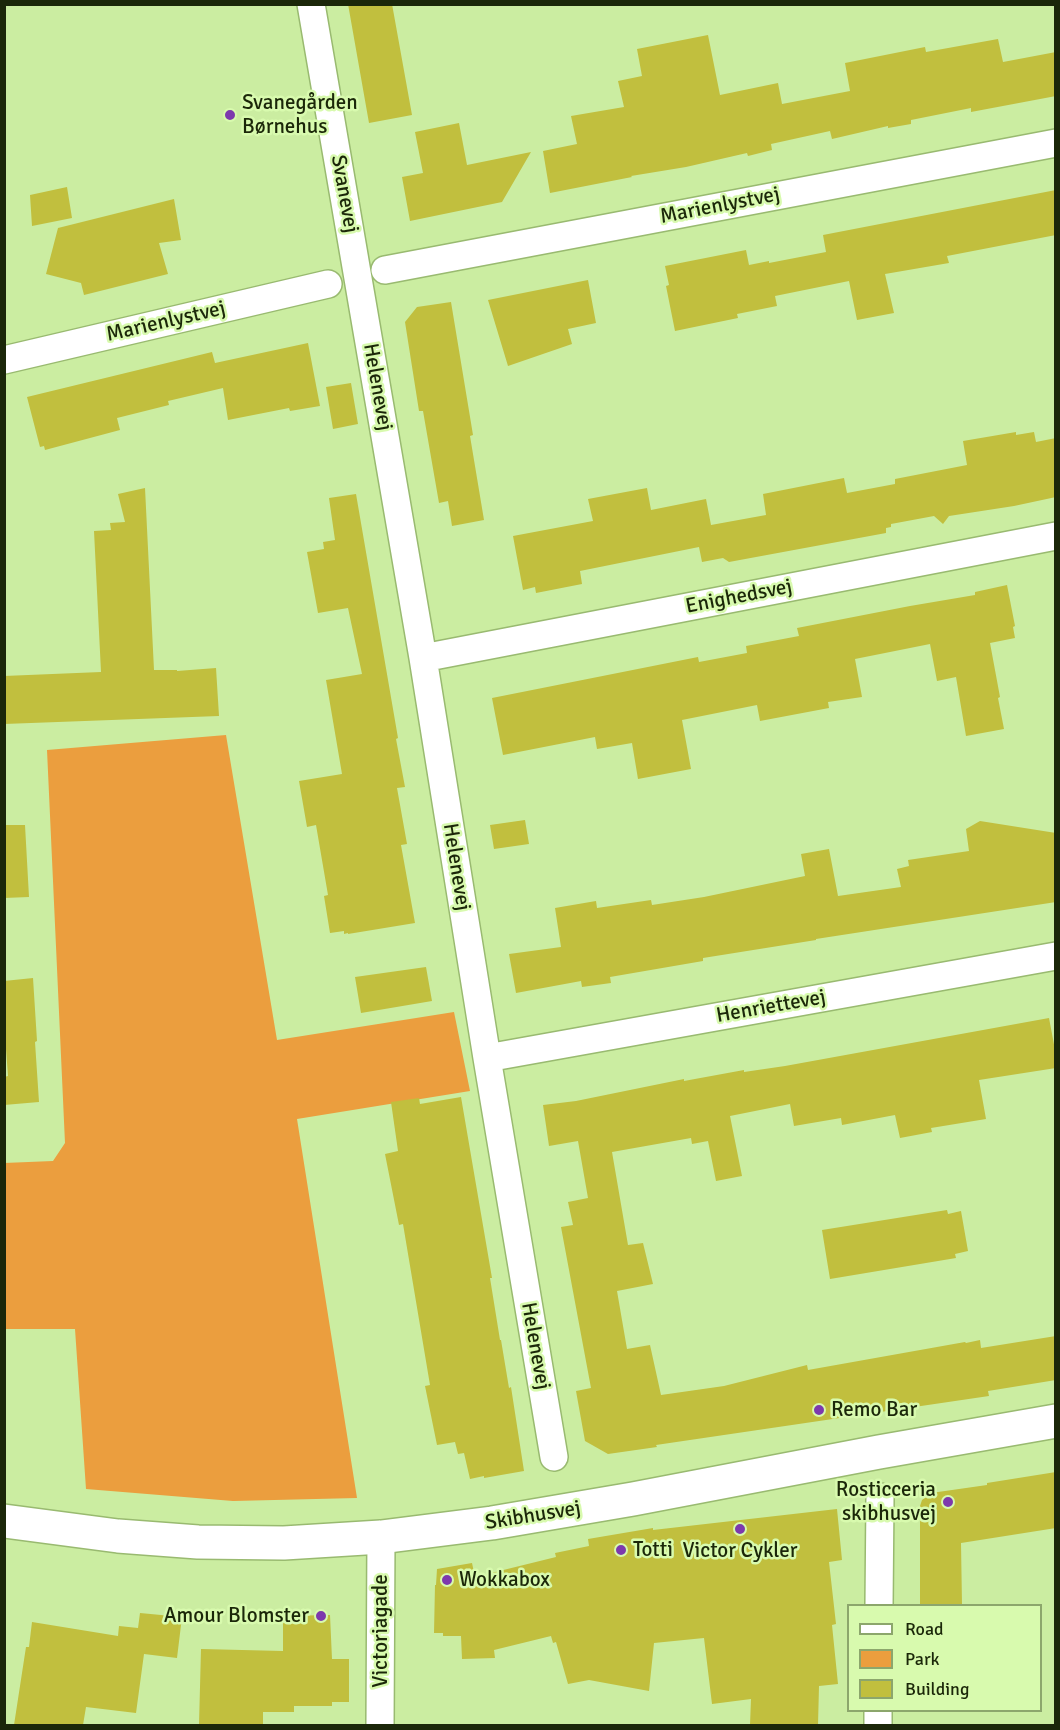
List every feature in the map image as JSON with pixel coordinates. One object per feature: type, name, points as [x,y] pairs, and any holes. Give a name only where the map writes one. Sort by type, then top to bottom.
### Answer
[{"type":"street","name":"Svanevej","points":[[311,4],[358,276]]},
{"type":"street","name":"Marienlystvej","points":[[385,270],[1056,143]]},
{"type":"street","name":"Helenevej","points":[[358,276],[554,1457]]},
{"type":"street","name":"Marienlystvej","points":[[4,360],[328,284]]},
{"type":"street","name":"Enighedsvej","points":[[423,658],[1056,536]]},
{"type":"street","name":"Henriettevej","points":[[487,1058],[1056,956]]},
{"type":"street","name":"Skibhusvej","points":[[4,1521],[118,1536],[198,1542],[284,1543],[381,1537],[492,1523],[610,1503],[1056,1421]]},
{"type":"street","points":[[879,1604],[880,1497]]},
{"type":"street","name":"Victoriagade","points":[[380,1725],[381,1537]]},
{"type":"green space","points":[[226,735],[277,1040],[454,1012],[470,1091],[297,1119],[357,1498],[233,1501],[86,1489],[75,1329],[5,1329],[4,1163],[53,1161],[65,1143],[47,750]]},
{"type":"building","points":[[348,4],[392,4],[412,115],[369,123]]},
{"type":"building","points":[[708,35],[720,95],[778,83],[782,104],[850,91],[845,63],[925,47],[926,52],[998,39],[1003,62],[1056,52],[1056,96],[971,112],[971,108],[911,120],[911,124],[888,128],[888,126],[832,139],[830,131],[771,144],[772,150],[748,156],[747,153],[550,193],[543,151],[577,144],[571,116],[624,107],[618,81],[642,76],[637,49]]},
{"type":"building","points":[[459,123],[467,165],[531,152],[502,202],[410,221],[402,177],[423,173],[415,132]]},
{"type":"building","points":[[67,187],[72,218],[32,226],[30,195]]},
{"type":"building","points":[[1056,190],[1056,235],[947,256],[949,263],[885,274],[894,313],[857,320],[849,281],[775,296],[777,306],[737,314],[738,318],[675,331],[666,286],[669,285],[665,266],[746,250],[749,265],[826,252],[823,235]]},
{"type":"building","points":[[174,199],[181,240],[159,243],[168,274],[84,295],[81,283],[46,274],[58,228]]},
{"type":"building","points":[[588,280],[596,323],[568,329],[572,344],[508,366],[488,300]]},
{"type":"building","points":[[451,302],[473,435],[470,436],[484,520],[452,526],[448,501],[439,503],[423,411],[419,411],[405,322],[417,307]]},
{"type":"building","points":[[308,343],[320,406],[290,411],[289,408],[228,420],[223,388],[168,401],[169,405],[117,418],[120,430],[45,450],[44,446],[40,447],[27,397],[212,352],[215,363]]},
{"type":"building","points":[[351,383],[358,424],[333,429],[326,387]]},
{"type":"building","points":[[1016,432],[1016,435],[1034,432],[1036,442],[1056,438],[1056,497],[949,516],[943,524],[934,516],[891,524],[891,527],[886,528],[886,533],[729,562],[723,558],[702,562],[699,547],[580,571],[582,584],[536,593],[535,587],[523,590],[513,536],[593,521],[588,499],[647,488],[651,510],[706,499],[711,525],[766,515],[763,494],[844,478],[847,493],[895,484],[895,479],[967,465],[963,441]]},
{"type":"building","points":[[145,488],[154,670],[216,668],[219,716],[4,724],[4,676],[101,672],[94,531],[111,530],[110,523],[125,522],[118,494]]},
{"type":"building","points":[[356,494],[405,787],[397,788],[407,844],[401,845],[415,923],[344,934],[344,931],[330,933],[324,896],[328,895],[316,825],[307,827],[299,781],[342,774],[326,680],[362,674],[348,608],[318,613],[307,552],[324,549],[323,542],[335,540],[329,498]]},
{"type":"building","points":[[1007,585],[1015,638],[990,643],[1004,729],[966,736],[956,677],[937,681],[930,644],[855,659],[862,697],[828,702],[829,708],[760,721],[757,705],[682,720],[691,769],[638,779],[632,743],[597,749],[595,737],[503,755],[492,698],[698,657],[699,662],[747,653],[746,646],[799,636],[797,628],[975,595],[975,592]]},
{"type":"building","points":[[525,820],[529,844],[494,849],[490,825]]},
{"type":"building","points":[[980,821],[1056,833],[1056,902],[703,958],[703,961],[610,977],[611,983],[582,987],[581,981],[516,993],[509,954],[561,947],[555,908],[596,901],[597,908],[651,900],[652,905],[704,897],[805,876],[801,854],[829,849],[838,896],[901,887],[897,869],[909,866],[908,860],[969,851],[966,829]]},
{"type":"building","points":[[4,825],[25,825],[29,897],[4,898]]},
{"type":"building","points":[[426,967],[432,1001],[361,1013],[355,977]]},
{"type":"building","points":[[33,978],[39,1102],[4,1105],[4,1077],[8,1076],[4,981]]},
{"type":"building","points":[[1049,1018],[1056,1055],[1056,1068],[979,1080],[986,1119],[931,1128],[932,1132],[900,1138],[895,1115],[842,1125],[841,1118],[794,1126],[790,1104],[730,1116],[742,1176],[716,1181],[708,1141],[692,1144],[691,1138],[612,1152],[628,1245],[643,1243],[653,1284],[617,1291],[627,1349],[650,1345],[661,1395],[724,1386],[807,1365],[808,1370],[965,1342],[980,1340],[981,1348],[1056,1336],[1056,1380],[988,1391],[989,1396],[608,1454],[585,1441],[576,1391],[591,1388],[561,1227],[573,1225],[568,1202],[588,1198],[578,1141],[549,1146],[543,1105],[576,1101],[684,1079],[684,1081],[744,1070],[744,1072],[785,1066]]},
{"type":"building","points":[[461,1097],[492,1278],[490,1278],[500,1340],[509,1388],[511,1387],[524,1471],[470,1479],[464,1453],[458,1454],[455,1442],[437,1445],[425,1386],[430,1385],[403,1224],[399,1225],[385,1154],[398,1151],[391,1102],[419,1098],[420,1104]]},
{"type":"building","points":[[947,1210],[948,1214],[961,1211],[968,1251],[955,1254],[956,1258],[830,1279],[822,1230]]},
{"type":"building","points":[[1056,1472],[1056,1528],[961,1543],[962,1604],[920,1604],[920,1506],[922,1500],[931,1493],[987,1485],[987,1483]]},
{"type":"building","points":[[837,1509],[842,1560],[829,1562],[836,1624],[832,1625],[838,1684],[819,1686],[818,1725],[750,1725],[751,1699],[712,1704],[704,1638],[654,1643],[649,1691],[589,1680],[568,1684],[556,1642],[553,1643],[551,1636],[494,1650],[495,1658],[462,1659],[461,1636],[443,1636],[443,1633],[434,1633],[437,1569],[472,1563],[475,1577],[556,1557],[555,1553],[589,1546],[588,1539],[653,1528],[653,1530]]},
{"type":"building","points":[[140,1613],[182,1617],[177,1658],[144,1654],[136,1713],[86,1707],[83,1725],[14,1725],[32,1622],[118,1636],[119,1626],[138,1628]]},
{"type":"building","points":[[330,1615],[332,1659],[349,1659],[349,1702],[332,1702],[332,1706],[294,1706],[294,1712],[263,1712],[263,1725],[199,1725],[201,1649],[283,1651],[283,1616]]},
{"type":"place","name":"Svanegården Børnehus","points":[[230,115]]},
{"type":"place","name":"Remo Bar","points":[[819,1410]]},
{"type":"place","name":"Rosticceria skibhusvej","points":[[948,1502]]},
{"type":"place","name":"Victor Cykler","points":[[740,1529]]},
{"type":"place","name":"Totti","points":[[621,1550]]},
{"type":"place","name":"Wokkabox","points":[[447,1580]]},
{"type":"place","name":"Amour Blomster","points":[[321,1616]]}]
